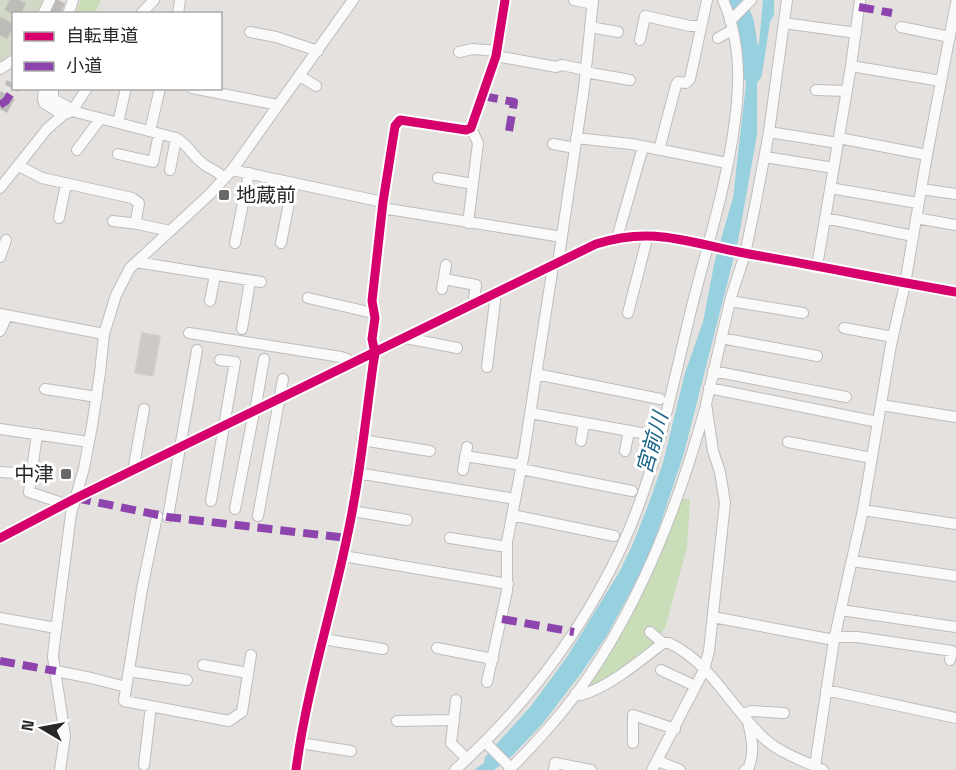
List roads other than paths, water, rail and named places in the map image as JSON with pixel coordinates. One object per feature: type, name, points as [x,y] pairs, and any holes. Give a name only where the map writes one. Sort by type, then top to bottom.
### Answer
[{"type":"street","points":[[143,12],[154,0]]},
{"type":"street","points":[[60,770],[65,736],[53,657],[56,628],[71,514],[89,442],[104,334],[122,281],[136,262],[210,194],[232,170],[353,0]]},
{"type":"street","points":[[468,223],[478,143],[471,128],[496,54],[505,0]]},
{"type":"street","points":[[487,681],[508,584],[507,548],[562,237],[585,71],[593,2],[574,0]]},
{"type":"street","points":[[659,150],[676,85],[678,82],[686,83],[690,79],[707,0]]},
{"type":"street","points":[[455,770],[486,743],[557,659],[583,620],[607,576],[655,457],[688,302],[709,246],[727,163],[737,96],[736,50],[732,23],[723,0]]},
{"type":"street","points":[[486,743],[509,768],[551,726],[615,634],[665,533],[687,471],[706,404],[765,157],[787,0]]},
{"type":"street","points":[[817,266],[860,0]]},
{"type":"street","points":[[650,632],[663,643],[674,645],[704,670],[767,740],[819,768],[826,690],[835,639],[863,510],[893,337],[905,284],[918,203],[952,29],[955,1]]},
{"type":"street","points":[[718,38],[750,2]]},
{"type":"street","points":[[638,33],[645,16],[690,26],[701,26]]},
{"type":"street","points":[[784,23],[856,33]]},
{"type":"street","points":[[590,27],[618,32]]},
{"type":"street","points":[[901,27],[952,29]]},
{"type":"street","points":[[250,32],[276,37],[318,51]]},
{"type":"street","points":[[459,52],[473,49],[630,80]]},
{"type":"street","points":[[851,66],[941,81]]},
{"type":"street","points":[[300,76],[316,86]]},
{"type":"street","points":[[44,90],[44,103],[68,113],[176,138],[186,144],[199,161],[219,172],[223,178]]},
{"type":"street","points":[[53,90],[53,99],[68,107],[68,113]]},
{"type":"street","points":[[0,188],[47,129],[68,113],[85,90]]},
{"type":"street","points":[[118,123],[126,90]]},
{"type":"street","points":[[118,154],[153,162],[160,90]]},
{"type":"street","points":[[202,90],[278,105]]},
{"type":"street","points":[[816,90],[847,91]]},
{"type":"street","points":[[77,150],[100,119]]},
{"type":"street","points":[[296,770],[315,673],[352,511],[375,353],[373,313],[382,205],[397,122],[400,120],[466,130],[471,128]]},
{"type":"street","points":[[769,132],[838,140],[927,155]]},
{"type":"street","points":[[170,170],[176,138]]},
{"type":"street","points":[[554,144],[643,147],[727,163]]},
{"type":"street","points":[[617,238],[643,147]]},
{"type":"street","points":[[765,157],[834,168]]},
{"type":"street","points":[[19,166],[42,178],[137,200],[139,204],[136,220],[138,224]]},
{"type":"street","points":[[232,170],[468,223],[562,237]]},
{"type":"street","points":[[235,243],[249,173]]},
{"type":"street","points":[[438,178],[473,184]]},
{"type":"street","points":[[281,243],[293,183]]},
{"type":"street","points":[[59,218],[66,184]]},
{"type":"street","points":[[830,188],[918,203]]},
{"type":"street","points":[[921,189],[956,194]]},
{"type":"street","points":[[825,218],[913,236]]},
{"type":"street","points":[[916,218],[956,225]]},
{"type":"street","points":[[113,221],[170,231]]},
{"type":"street","points":[[628,313],[648,235]]},
{"type":"street","points":[[0,538],[76,498],[596,244],[617,238],[648,235],[956,292]]},
{"type":"street","points":[[0,257],[8,240]]},
{"type":"street","points":[[136,262],[256,282],[239,324]]},
{"type":"street","points":[[446,265],[443,284],[476,285],[473,305]]},
{"type":"street","points":[[210,301],[215,275]]},
{"type":"street","points":[[487,367],[496,293]]},
{"type":"street","points":[[308,298],[373,313]]},
{"type":"street","points":[[730,301],[803,313]]},
{"type":"street","points":[[0,331],[4,315],[104,334]]},
{"type":"street","points":[[844,328],[893,337]]},
{"type":"street","points":[[189,333],[341,357],[347,359],[351,364]]},
{"type":"street","points":[[406,338],[450,350]]},
{"type":"street","points":[[721,338],[817,356]]},
{"type":"street","points":[[197,350],[185,387],[179,448],[142,589],[124,701],[229,721],[242,712],[251,655]]},
{"type":"street","points":[[236,509],[235,486],[254,411],[264,359]]},
{"type":"street","points":[[211,501],[235,363],[220,360]]},
{"type":"street","points":[[713,371],[846,397]]},
{"type":"street","points":[[536,374],[584,389],[646,401],[660,399]]},
{"type":"street","points":[[258,516],[283,379]]},
{"type":"street","points":[[710,388],[878,422]]},
{"type":"street","points":[[45,389],[97,397]]},
{"type":"street","points":[[680,770],[655,765],[704,670],[709,651],[725,502],[720,472],[713,451],[706,404]]},
{"type":"street","points":[[881,405],[956,417]]},
{"type":"street","points":[[133,471],[144,409]]},
{"type":"street","points":[[530,412],[652,435]]},
{"type":"street","points":[[581,441],[584,423]]},
{"type":"street","points":[[0,429],[89,442]]},
{"type":"street","points":[[625,451],[629,431]]},
{"type":"street","points":[[36,434],[29,492],[65,504]]},
{"type":"street","points":[[362,440],[430,451]]},
{"type":"street","points":[[788,442],[872,458]]},
{"type":"street","points":[[463,470],[466,451],[521,467],[572,473],[625,486]]},
{"type":"street","points":[[0,472],[31,474]]},
{"type":"street","points":[[357,473],[515,499]]},
{"type":"street","points":[[863,510],[956,525]]},
{"type":"street","points":[[352,511],[407,520]]},
{"type":"street","points":[[512,515],[614,536]]},
{"type":"street","points":[[450,538],[507,548]]},
{"type":"street","points":[[343,556],[508,584]]},
{"type":"street","points":[[852,561],[956,576]]},
{"type":"street","points":[[841,610],[956,627]]},
{"type":"street","points":[[713,617],[835,639],[857,637],[952,651],[950,660]]},
{"type":"street","points":[[0,618],[56,628]]},
{"type":"street","points":[[323,639],[383,649]]},
{"type":"street","points":[[576,693],[581,695],[593,691],[630,668],[663,643]]},
{"type":"street","points":[[437,648],[493,659]]},
{"type":"street","points":[[203,665],[248,673]]},
{"type":"street","points":[[661,670],[695,686]]},
{"type":"street","points":[[56,671],[126,687]]},
{"type":"street","points":[[129,671],[187,680]]},
{"type":"street","points":[[826,690],[956,718]]},
{"type":"street","points":[[456,700],[451,743],[467,759]]},
{"type":"street","points":[[889,716],[892,704]]},
{"type":"street","points":[[144,765],[151,706]]},
{"type":"street","points":[[746,718],[751,711],[784,713]]},
{"type":"street","points":[[633,743],[633,715],[675,729]]},
{"type":"street","points":[[745,770],[752,761],[752,740],[746,718]]},
{"type":"street","points":[[397,721],[412,726],[454,720]]},
{"type":"street","points":[[300,743],[351,751]]},
{"type":"street","points":[[554,770],[555,763],[591,770]]},
{"type":"water","name":"宮前川","points":[[763,0],[774,0],[774,15],[770,22],[762,74],[757,83],[757,135],[738,241],[684,453],[656,537],[644,567],[607,635],[543,723],[513,755],[494,770],[474,770],[484,763],[485,757],[531,706],[567,657],[620,571],[649,503],[663,463],[685,373],[703,322],[715,260],[733,198],[746,84],[744,46],[756,47],[759,44]]},
{"type":"waterway","name":"宮前川","points":[[735,0],[744,23],[752,73]]},
{"type":"tunnel","points":[[12,12],[19,0]]},
{"type":"tunnel","points":[[52,12],[58,0]]},
{"type":"tunnel","points":[[0,35],[12,13]]},
{"type":"tunnel","points":[[0,109],[12,88]]},
{"type":"place","name":"地蔵前","points":[[224,195]]},
{"type":"place","name":"中津","points":[[66,474]]}]
